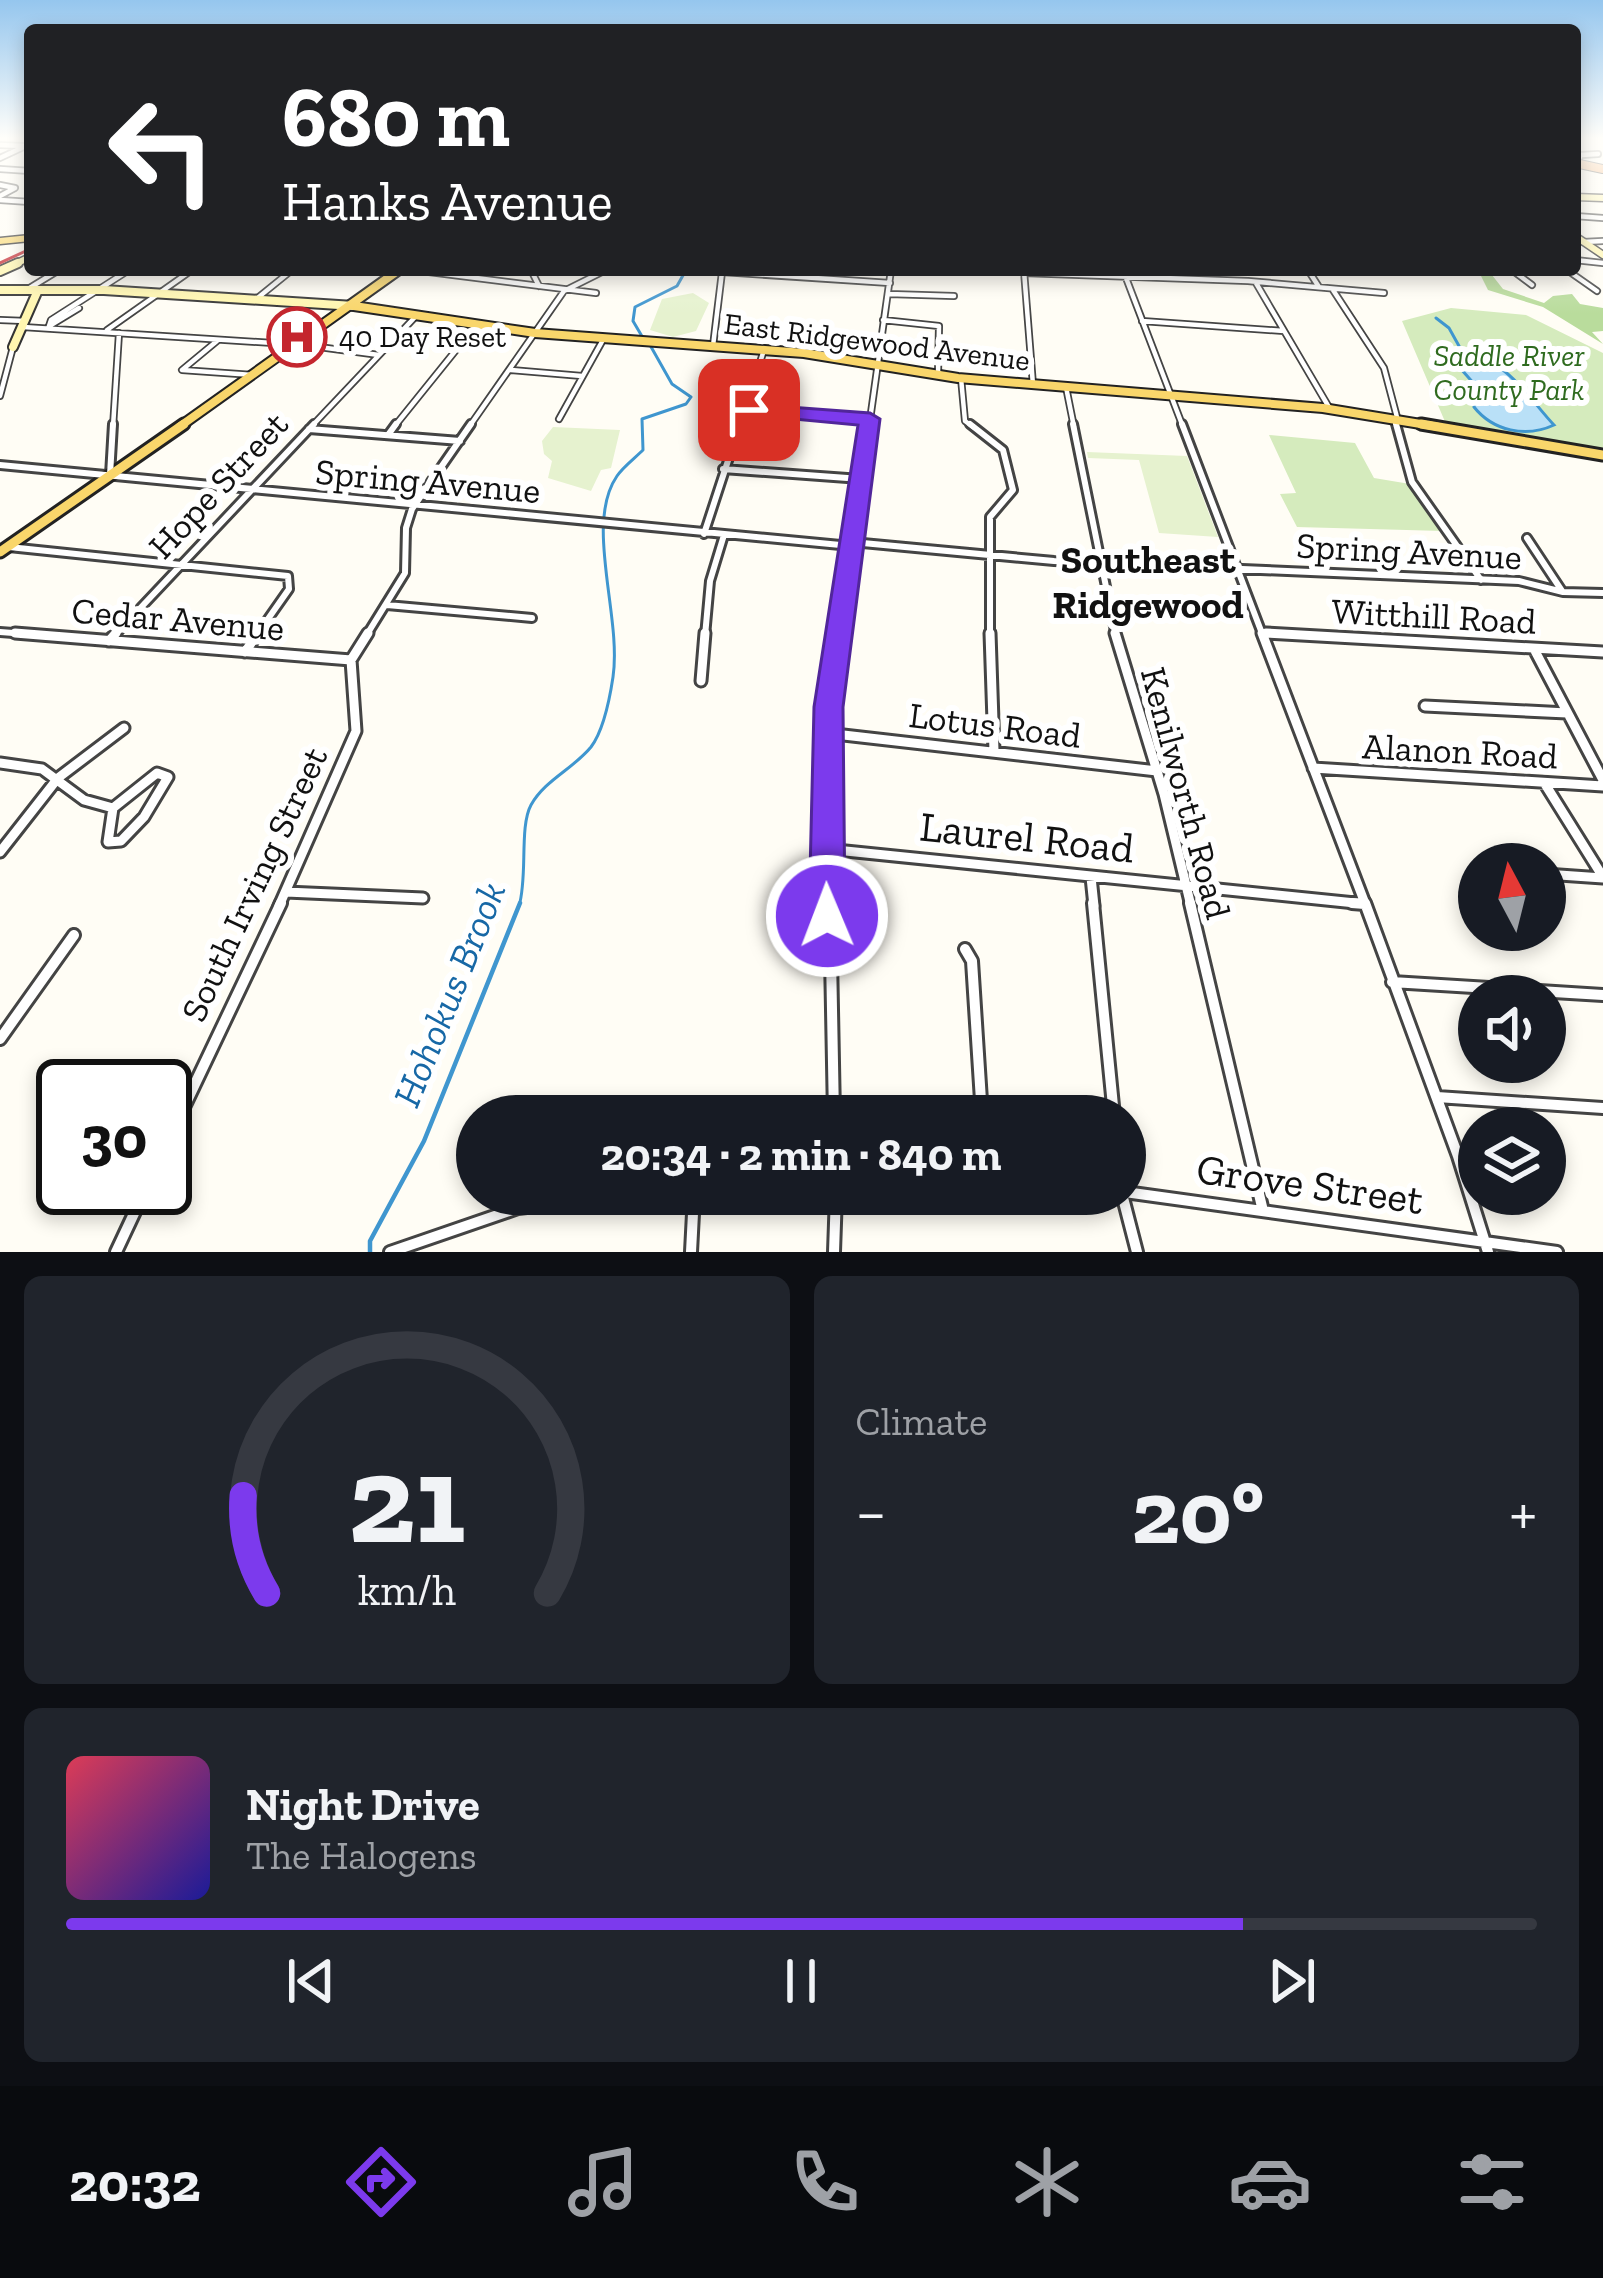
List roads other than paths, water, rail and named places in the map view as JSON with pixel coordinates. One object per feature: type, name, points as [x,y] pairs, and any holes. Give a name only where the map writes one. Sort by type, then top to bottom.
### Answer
[{"type":"main road","points":[[4,549],[391,276]]},
{"type":"main road","name":"East Ridgewood Avenue","points":[[354,306],[535,333],[764,350],[962,378],[1330,409],[1603,455]]},
{"type":"street","points":[[27,290],[49,276]]},
{"type":"street","points":[[49,326],[122,276]]},
{"type":"street","points":[[106,330],[184,276]]},
{"type":"street","points":[[255,300],[285,276]]},
{"type":"street","points":[[460,276],[596,293]]},
{"type":"street","points":[[534,276],[538,286]]},
{"type":"street","points":[[351,660],[405,573],[406,528],[414,506],[565,290],[586,276]]},
{"type":"street","points":[[713,346],[721,276]]},
{"type":"street","points":[[783,276],[890,283]]},
{"type":"street","points":[[833,1095],[826,733],[891,276]]},
{"type":"street","points":[[1023,276],[1034,385]]},
{"type":"street","points":[[1125,276],[1437,1097],[1487,1247]]},
{"type":"street","points":[[1167,276],[1384,293]]},
{"type":"street","points":[[1250,276],[1330,409]]},
{"type":"street","points":[[1312,276],[1320,288]]},
{"type":"street","points":[[1520,276],[1532,286]]},
{"type":"street","points":[[1576,276],[1598,291]]},
{"type":"street","name":"East Ridgewood Avenue","points":[[0,290],[104,290],[354,306]]},
{"type":"street","points":[[0,396],[38,290]]},
{"type":"street","points":[[1333,290],[1384,368],[1412,482],[1481,580]]},
{"type":"street","points":[[889,294],[954,296]]},
{"type":"street","name":"Hope Street","points":[[109,641],[417,315]]},
{"type":"street","points":[[0,320],[300,344],[379,356]]},
{"type":"street","points":[[884,320],[940,326],[938,374]]},
{"type":"street","points":[[1142,321],[1284,332]]},
{"type":"street","points":[[387,436],[477,324]]},
{"type":"street","points":[[110,475],[119,333]]},
{"type":"street","points":[[559,419],[604,338]]},
{"type":"street","points":[[218,340],[182,370],[255,376]]},
{"type":"street","points":[[0,346],[14,347]]},
{"type":"street","points":[[704,534],[764,350]]},
{"type":"street","points":[[509,370],[582,376]]},
{"type":"street","points":[[962,378],[965,421],[1003,450],[1013,490],[990,517],[987,555],[994,752]]},
{"type":"street","name":"Kenilworth Road","points":[[1066,387],[1118,648],[1157,771],[1263,1211]]},
{"type":"street","points":[[744,409],[870,419]]},
{"type":"street","points":[[308,429],[460,441]]},
{"type":"street","name":"Spring Avenue","points":[[0,465],[704,534],[1237,570],[1528,582],[1562,592],[1603,593]]},
{"type":"street","points":[[723,469],[861,479]]},
{"type":"street","points":[[701,680],[710,581],[724,535]]},
{"type":"street","points":[[1527,538],[1562,592]]},
{"type":"street","points":[[4,549],[181,562],[290,578],[289,589],[245,652]]},
{"type":"street","points":[[386,605],[532,618]]},
{"type":"street","name":"Cedar Avenue","points":[[0,632],[351,660]]},
{"type":"street","name":"Witthill Road","points":[[1262,633],[1603,652]]},
{"type":"street","points":[[1533,648],[1603,783]]},
{"type":"street","name":"South Irving Street","points":[[192,1091],[356,731],[351,660]]},
{"type":"street","points":[[1425,706],[1568,713]]},
{"type":"street","points":[[0,852],[58,778],[124,728]]},
{"type":"street","name":"Lotus Road","points":[[826,733],[1157,771]]},
{"type":"street","points":[[0,763],[33,765],[58,778],[82,802],[112,808]]},
{"type":"street","name":"Alanon Road","points":[[1313,768],[1603,783]]},
{"type":"street","points":[[157,773],[168,776],[136,828],[112,843],[108,838],[112,808],[142,781],[157,773]]},
{"type":"street","points":[[1544,783],[1603,877]]},
{"type":"street","name":"Laurel Road","points":[[826,849],[1365,904]]},
{"type":"street","points":[[1566,875],[1603,877]]},
{"type":"street","points":[[1091,877],[1112,1095]]},
{"type":"street","points":[[286,892],[423,898]]},
{"type":"street","points":[[0,1039],[74,935]]},
{"type":"street","points":[[965,949],[972,961],[981,1095]]},
{"type":"street","points":[[1392,982],[1603,995]]},
{"type":"street","points":[[1437,1097],[1603,1108]]},
{"type":"street","name":"Grove Street","points":[[1146,1196],[1487,1247],[1557,1252]]},
{"type":"street","points":[[116,1252],[133,1215]]},
{"type":"street","points":[[389,1252],[497,1215]]},
{"type":"street","points":[[691,1252],[693,1215]]},
{"type":"street","points":[[834,1252],[835,1215]]},
{"type":"street","points":[[1129,1215],[1138,1252]]},
{"type":"water","points":[[1459,356],[1489,361],[1502,369],[1554,425],[1521,431],[1491,422],[1474,407],[1476,386],[1453,360]]},
{"type":"waterway","name":"Hohokus Brook","points":[[643,338],[633,321],[635,307],[677,286],[683,276]]},
{"type":"waterway","points":[[1436,318],[1449,328],[1464,355]]},
{"type":"waterway","name":"Hohokus Brook","points":[[519,905],[527,814],[544,788],[591,747],[610,694],[613,627],[604,545],[608,496],[620,473],[643,450],[642,419],[686,404],[691,397],[672,384],[650,345]]},
{"type":"waterway","name":"Hohokus Brook","points":[[370,1252],[370,1241],[424,1141],[519,905]]},
{"type":"railway","points":[[0,263],[24,252]]},
{"type":"place","name":"40 Day Reset","points":[[297,337]]},
{"type":"district","name":"Southeast Ridgewood","points":[[1148,582]]},
{"type":"park label","name":"Saddle River County Park","points":[[1509,374]]}]
